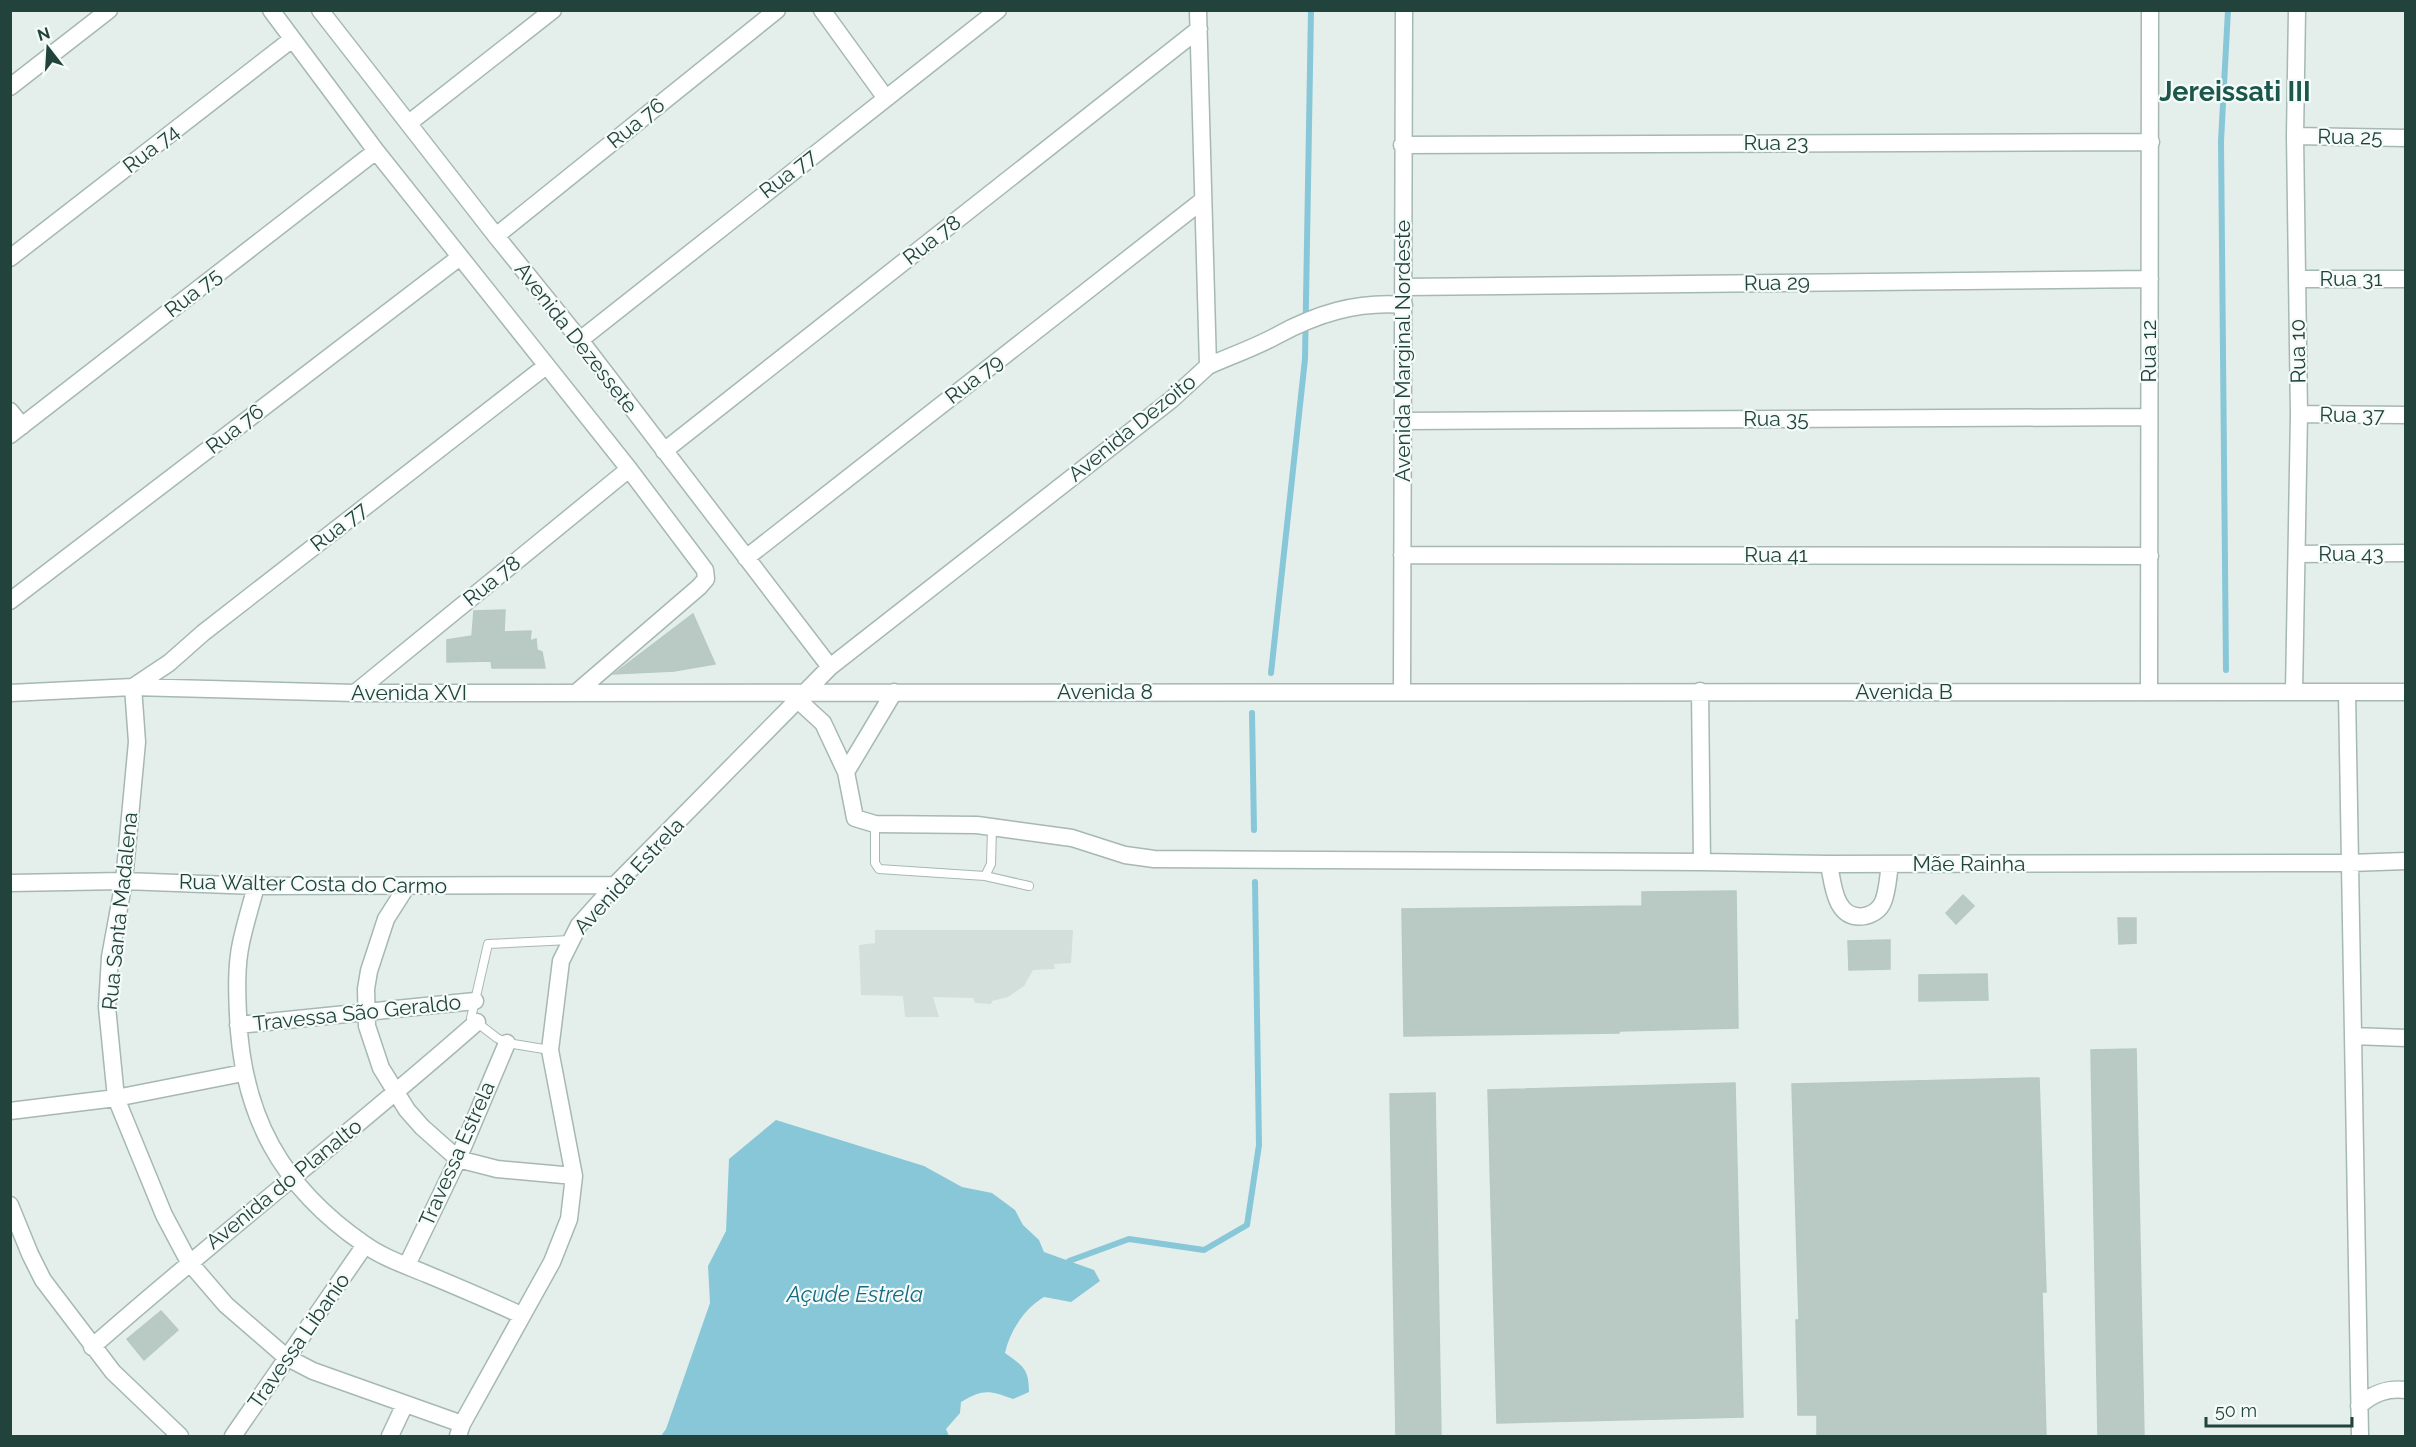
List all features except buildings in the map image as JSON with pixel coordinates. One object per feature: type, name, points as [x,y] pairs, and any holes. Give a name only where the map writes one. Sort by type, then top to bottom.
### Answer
[{"type":"street","points":[[10,87],[109,10]]},
{"type":"street","name":"Avenida Dezessete","points":[[271,10],[291,40],[376,151],[629,469],[706,574],[704,582],[577,692]]},
{"type":"street","points":[[409,123],[553,10]]},
{"type":"street","name":"Rua 76","points":[[496,237],[777,10]]},
{"type":"street","points":[[822,10],[885,97]]},
{"type":"street","name":"Rua 77","points":[[580,340],[998,10]]},
{"type":"street","name":"Avenida Dezoito","points":[[803,696],[830,667],[1171,400],[1208,366],[1198,10]]},
{"type":"street","name":"Avenida Marginal Nordeste","points":[[1402,691],[1404,10]]},
{"type":"street","name":"Rua 12","points":[[2149,692],[2150,10]]},
{"type":"street","name":"Rua 10","points":[[2294,692],[2299,414],[2295,136],[2297,10]]},
{"type":"street","name":"Avenida Dezessete","points":[[325,12],[496,237],[580,340],[830,667]]},
{"type":"street","name":"Rua 78","points":[[664,450],[1199,29]]},
{"type":"street","name":"Rua 74","points":[[10,258],[291,40]]},
{"type":"street","name":"Rua 25","points":[[2295,136],[2406,138]]},
{"type":"street","name":"Rua 23","points":[[1402,145],[2151,142]]},
{"type":"street","name":"Rua 75","points":[[16,431],[376,151]]},
{"type":"street","name":"Rua 79","points":[[746,558],[1203,200]]},
{"type":"street","name":"Rua 76","points":[[10,601],[460,256]]},
{"type":"street","name":"Rua 29","points":[[1404,287],[2150,279]]},
{"type":"street","name":"Rua 31","points":[[2297,279],[2406,279]]},
{"type":"street","points":[[1208,366],[1276,336],[1293,326],[1344,308],[1384,303],[1404,305]]},
{"type":"street","name":"Rua 77","points":[[133,687],[169,663],[203,633],[546,366]]},
{"type":"street","points":[[10,411],[16,431]]},
{"type":"street","name":"Rua 37","points":[[2299,414],[2406,415]]},
{"type":"street","name":"Rua 35","points":[[1403,421],[2149,417]]},
{"type":"street","name":"Rua 78","points":[[355,693],[629,469]]},
{"type":"street","name":"Rua 43","points":[[2297,554],[2406,553]]},
{"type":"street","name":"Rua 41","points":[[1402,555],[2150,556]]},
{"type":"street","name":"Avenida XVI","points":[[10,693],[133,687],[355,693],[577,692],[803,696]]},
{"type":"street","name":"Rua Santa Madalena","points":[[133,687],[137,742],[124,881],[110,957],[107,1007],[116,1098],[164,1215],[189,1262],[226,1305],[286,1357],[313,1371],[405,1404],[460,1430]]},
{"type":"street","name":"Avenida B","points":[[1402,691],[2406,692]]},
{"type":"street","name":"Avenida 8","points":[[803,696],[894,692],[1402,691]]},
{"type":"street","points":[[1700,691],[1702,862]]},
{"type":"street","points":[[846,772],[894,692]]},
{"type":"street","points":[[2347,692],[2360,1437]]},
{"type":"street","points":[[803,696],[823,723],[846,772],[855,818],[875,824]]},
{"type":"street","name":"Avenida Estrela","points":[[460,1430],[552,1262],[569,1219],[574,1176],[550,1050],[557,982],[561,961],[570,940],[579,925],[615,885],[803,696]]},
{"type":"street","name":"Mãe Rainha","points":[[875,824],[977,825],[1072,838],[1125,855],[1154,859],[1829,864],[2406,861]]},
{"type":"street","points":[[1829,864],[1839,904],[1849,914],[1863,916],[1870,914],[1881,905],[1890,864]]},
{"type":"street","name":"Rua Walter Costa do Carmo","points":[[10,883],[124,881],[256,886],[615,885]]},
{"type":"street","points":[[256,886],[241,944],[237,994],[243,1073],[255,1112],[291,1179],[334,1220],[365,1245],[521,1315]]},
{"type":"street","points":[[407,886],[386,919],[369,970],[365,1013],[376,1057],[396,1093],[422,1127],[458,1159],[496,1168],[574,1176]]},
{"type":"street","name":"Travessa São Geraldo","points":[[238,1025],[475,1001]]},
{"type":"street","name":"Avenida do Planalto","points":[[92,1347],[189,1262],[396,1093],[477,1022]]},
{"type":"street","points":[[2353,1036],[2406,1038]]},
{"type":"street","name":"Travessa Estrela","points":[[407,1265],[458,1159],[507,1043]]},
{"type":"street","points":[[10,1111],[116,1098],[243,1073]]},
{"type":"street","points":[[10,1205],[43,1280],[113,1372],[174,1435]]},
{"type":"street","name":"Travessa Libanio","points":[[233,1437],[365,1245]]},
{"type":"street","points":[[2359,1406],[2369,1397],[2382,1391],[2406,1390]]},
{"type":"street","points":[[390,1437],[405,1404]]},
{"type":"lane","points":[[875,824],[875,863],[879,869],[985,876],[1029,886]]},
{"type":"lane","points":[[985,876],[991,864],[992,828]]},
{"type":"lane","points":[[550,1050],[507,1043],[471,1018],[488,944],[570,940]]},
{"type":"shaded area","points":[[875,930],[1073,930],[1071,963],[1054,964],[1055,969],[1033,970],[1024,986],[1008,997],[992,1001],[991,1004],[975,1003],[973,998],[933,997],[939,1017],[905,1017],[903,996],[861,995],[859,945],[875,943]]},
{"type":"water","name":"Açude Estrela","points":[[776,1120],[924,1166],[962,1187],[992,1193],[1015,1210],[1023,1225],[1039,1240],[1044,1252],[1094,1270],[1100,1281],[1071,1302],[1044,1297],[1024,1314],[1014,1329],[1005,1353],[1024,1369],[1028,1378],[1029,1392],[1013,1399],[986,1392],[961,1402],[960,1413],[946,1429],[949,1436],[661,1436],[666,1429],[710,1303],[708,1266],[726,1231],[729,1159]]},
{"type":"waterway","points":[[1271,673],[1305,359],[1311,10]]},
{"type":"waterway","points":[[2226,670],[2221,141],[2228,10]]},
{"type":"waterway","points":[[1252,713],[1254,830]]},
{"type":"waterway","points":[[1069,1261],[1129,1239],[1204,1250],[1247,1225],[1259,1145],[1255,882]]},
{"type":"district","name":"Jereissati III","points":[[2235,92]]}]
